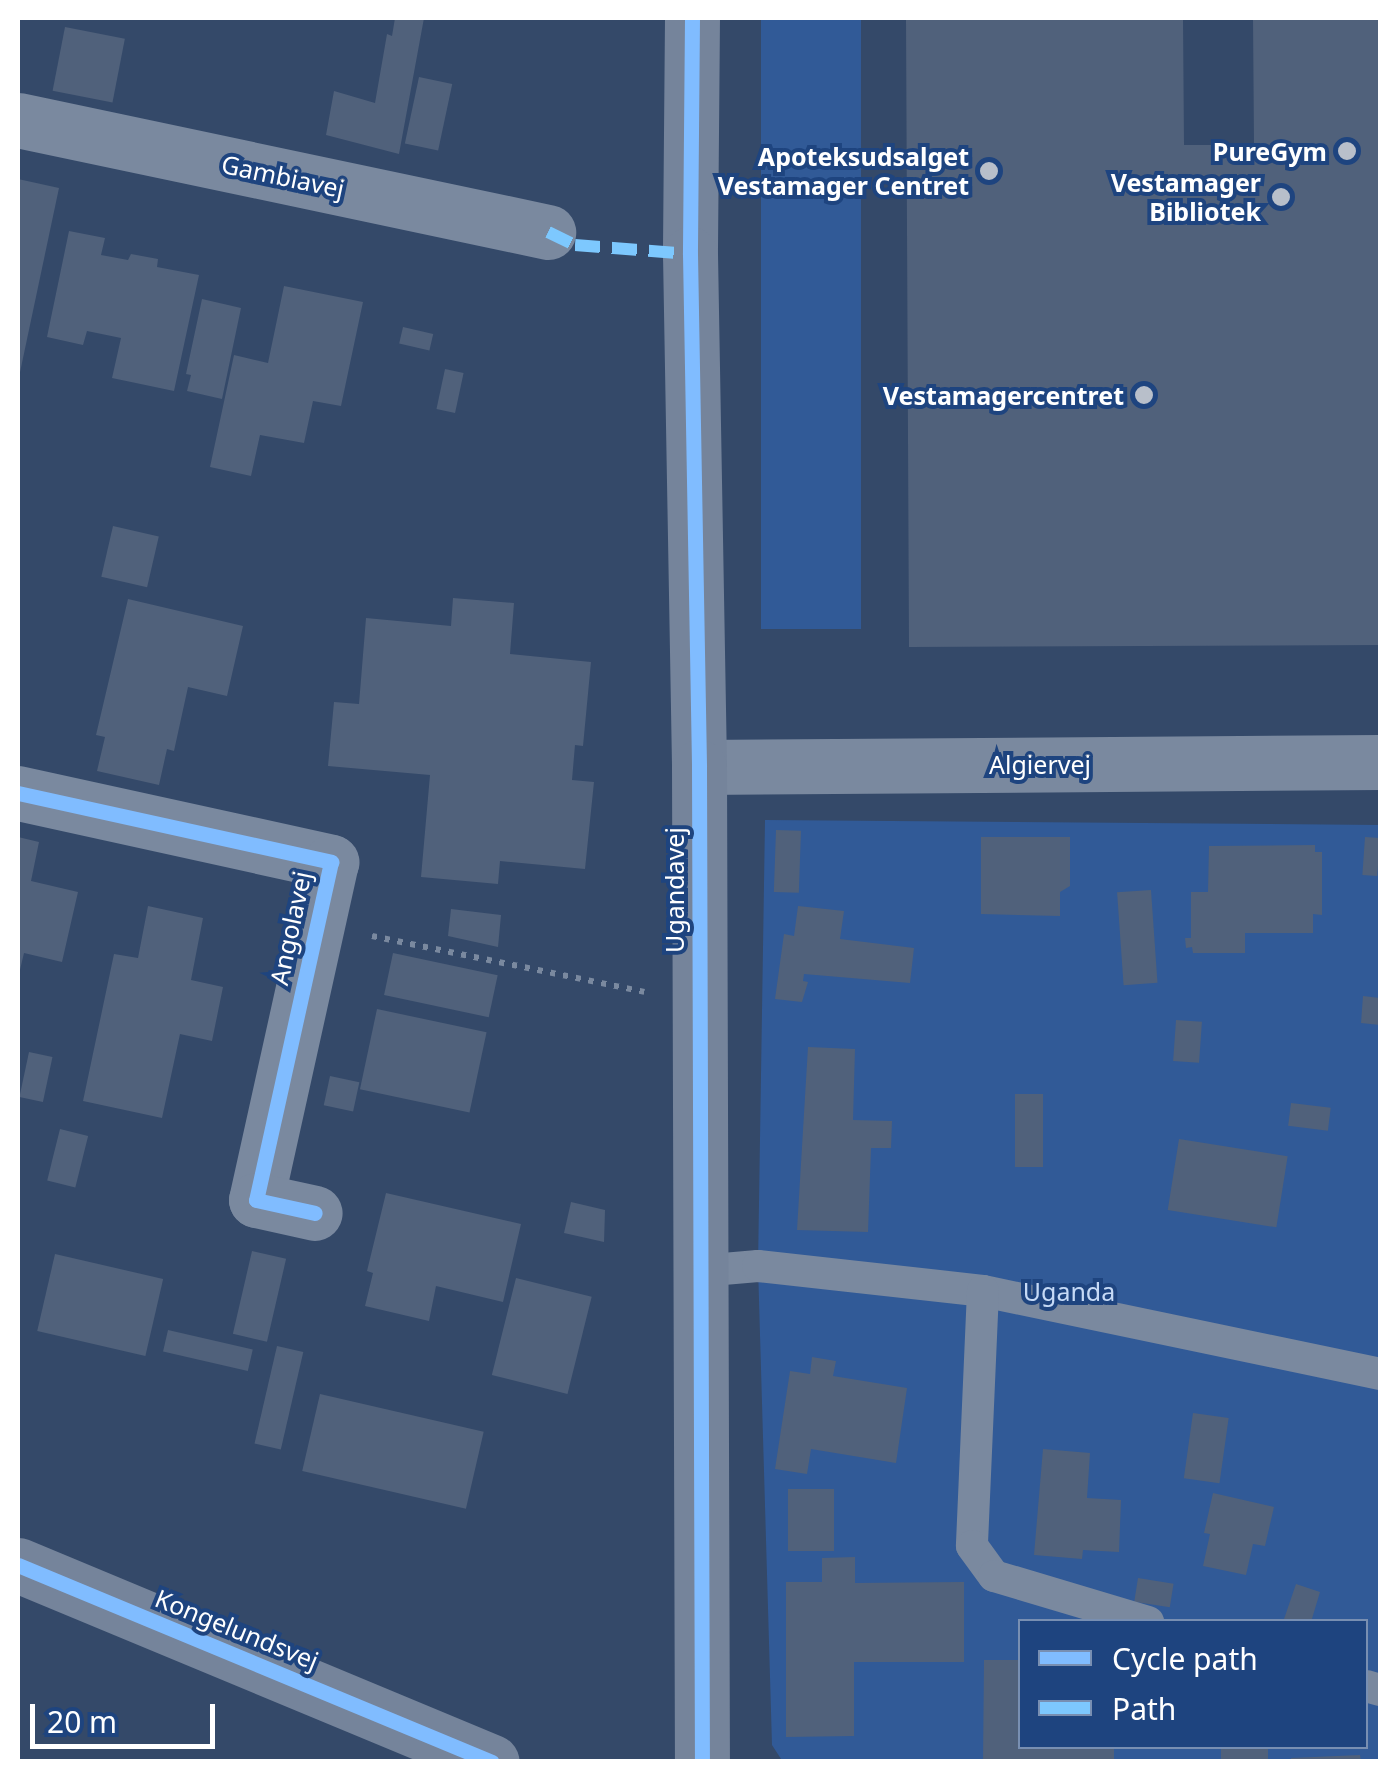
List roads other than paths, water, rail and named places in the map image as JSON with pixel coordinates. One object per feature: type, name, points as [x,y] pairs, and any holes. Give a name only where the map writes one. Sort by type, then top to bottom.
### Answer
[{"type":"street","name":"Ugandavej","points":[[692,18],[690,254],[699,767],[702,1762]]},
{"type":"street","name":"Gambiavej","points":[[18,120],[548,232]]},
{"type":"street","name":"Algiervej","points":[[699,767],[1380,762]]},
{"type":"street","name":"Angolavej","points":[[18,794],[330,862],[256,1200],[315,1213]]},
{"type":"street","name":"Kongelundsvej","points":[[18,1565],[492,1762]]},
{"type":"lane","points":[[700,1271],[758,1266],[982,1290],[1380,1374]]},
{"type":"lane","points":[[982,1290],[972,1546],[994,1576],[1138,1619]]},
{"type":"place","name":"PureGym","points":[[1347,151]]},
{"type":"place","name":"Apoteksudsalget Vestamager Centret","points":[[989,171]]},
{"type":"place","name":"Vestamager Bibliotek","points":[[1281,197]]},
{"type":"place","name":"Vestamagercentret","points":[[1144,395]]},
{"type":"park label","name":"Uganda","points":[[1069,1291]]}]
